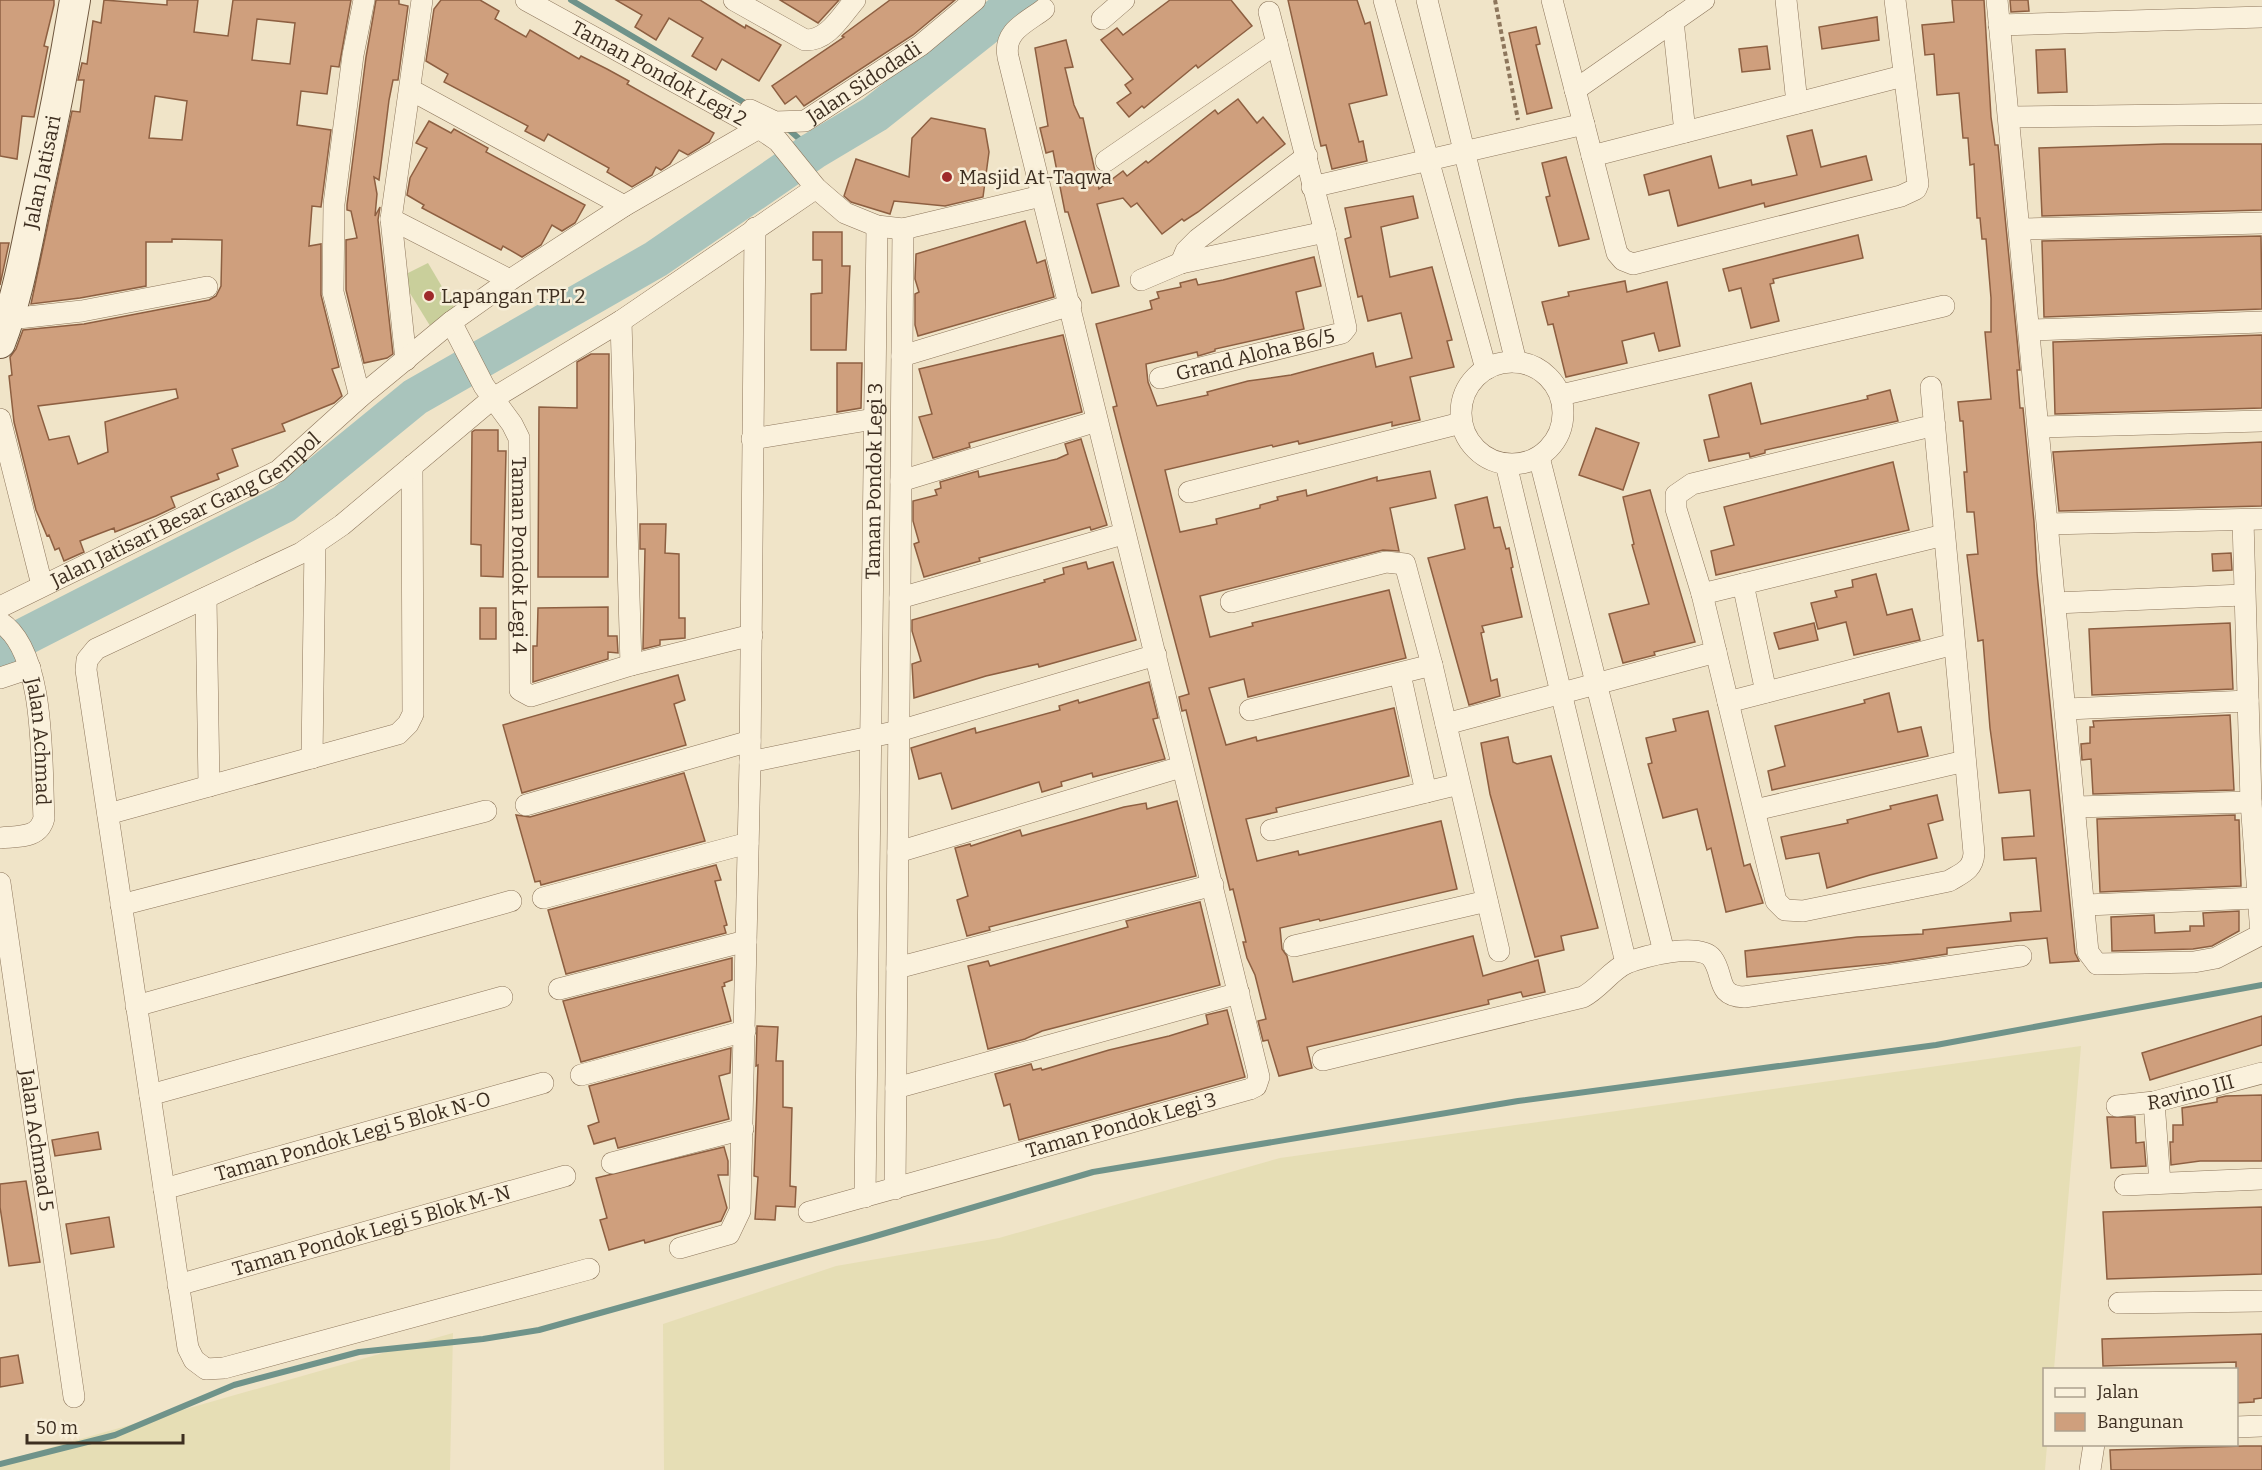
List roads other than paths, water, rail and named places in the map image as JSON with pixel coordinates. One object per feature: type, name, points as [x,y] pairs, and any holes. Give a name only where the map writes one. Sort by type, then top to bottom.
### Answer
[{"type":"street","name":"Jalan Jatisari","points":[[5,331],[53,121],[75,0]]},
{"type":"street","points":[[360,397],[333,292],[334,204],[353,55],[364,0]]},
{"type":"street","points":[[406,360],[391,219],[422,0]]},
{"type":"street","name":"Taman Pondok Legi 2","points":[[526,0],[704,99]]},
{"type":"street","points":[[734,0],[805,40],[813,41],[824,36],[855,0]]},
{"type":"street","name":"Jalan Sidodadi","points":[[704,99],[735,102],[771,130],[805,121],[921,45],[975,0]]},
{"type":"street","points":[[1102,19],[1124,0]]},
{"type":"street","points":[[1384,0],[1486,369]]},
{"type":"street","points":[[1427,0],[1516,362]]},
{"type":"street","points":[[1552,0],[1617,253],[1628,263],[1912,193],[1918,184],[1895,0]]},
{"type":"street","points":[[1575,90],[1704,0]]},
{"type":"street","points":[[1786,0],[1797,103]]},
{"type":"street","points":[[1998,0],[2055,603],[2086,905],[2088,952],[2097,964],[2194,962],[2216,958],[2261,934],[2256,898],[2243,595],[2253,519],[2048,524]]},
{"type":"street","name":"Taman Pondok Legi 3","points":[[809,1212],[1250,1089],[1256,1086],[1259,1077],[1213,885],[1181,768],[1156,655],[1123,534],[1071,305],[1041,195],[1006,45],[1009,37],[1044,9]]},
{"type":"street","points":[[1141,280],[1181,263],[1325,232],[1269,12]]},
{"type":"street","points":[[1999,25],[2262,17]]},
{"type":"street","points":[[1673,21],[1685,132]]},
{"type":"street","points":[[1106,161],[1277,43]]},
{"type":"street","points":[[1592,156],[1903,76]]},
{"type":"street","points":[[411,90],[624,206]]},
{"type":"street","points":[[2010,117],[2262,114]]},
{"type":"street","points":[[1312,187],[1584,124]]},
{"type":"street","points":[[771,130],[813,183],[845,213],[877,226],[903,230],[1041,195]]},
{"type":"street","name":"Taman Pondok Legi 2","points":[[360,397],[406,360],[455,329],[510,280],[624,206],[771,130]]},
{"type":"street","points":[[1181,263],[1186,251],[1198,239],[1307,156]]},
{"type":"street","points":[[589,1269],[224,1368],[206,1370],[194,1360],[188,1347],[178,1285],[86,670],[87,660],[96,649],[301,553],[315,544],[342,525],[412,466],[488,392],[621,321],[755,228],[813,183]]},
{"type":"street","points":[[391,219],[510,280]]},
{"type":"street","points":[[2021,229],[2262,223]]},
{"type":"street","name":"Taman Pondok Legi 3","points":[[865,1197],[877,226]]},
{"type":"street","points":[[680,1248],[729,1234],[740,1211],[752,635],[755,228]]},
{"type":"street","name":"Taman Pondok Legi 3","points":[[894,1189],[903,230]]},
{"type":"street","name":"Grand Aloha B6/5","points":[[1160,378],[1342,333],[1346,328],[1325,232]]},
{"type":"street","points":[[5,331],[82,311],[207,286]]},
{"type":"street","points":[[902,356],[1071,305]]},
{"type":"street","points":[[1561,395],[1944,306]]},
{"type":"street","points":[[621,321],[631,665]]},
{"type":"street","points":[[2030,330],[2262,322]]},
{"type":"street","name":"Taman Pondok Legi 4","points":[[455,329],[488,392],[512,424],[519,438],[520,690],[531,696],[631,665],[752,635]]},
{"type":"street","points":[[1516,362],[1543,372],[1561,395],[1564,409],[1561,430],[1550,448],[1539,457],[1523,464],[1506,464],[1494,462],[1472,447],[1461,423],[1462,402],[1470,383],[1486,369],[1501,363],[1516,362]]},
{"type":"street","points":[[1931,387],[1935,425],[1974,862],[1970,869],[1948,880],[1803,911],[1785,910],[1776,901],[1702,594],[1676,508],[1676,495],[1692,484],[1935,425]]},
{"type":"street","name":"Jalan Jatisari Besar Gang Gempol","points":[[0,607],[248,488],[278,471],[360,397]]},
{"type":"street","points":[[0,419],[42,585]]},
{"type":"street","points":[[752,439],[874,419]]},
{"type":"street","name":"Taman Pondok Legi 3","points":[[901,481],[1097,421]]},
{"type":"street","points":[[2040,427],[2262,421]]},
{"type":"street","points":[[1189,492],[1461,423]]},
{"type":"street","points":[[1539,457],[1664,952]]},
{"type":"street","points":[[1506,464],[1626,963]]},
{"type":"street","points":[[108,814],[398,734],[408,724],[413,714],[412,466]]},
{"type":"street","name":"Taman Pondok Legi 3","points":[[900,598],[1123,534]]},
{"type":"street","points":[[1702,594],[1944,535]]},
{"type":"street","points":[[312,758],[315,544]]},
{"type":"street","points":[[1231,602],[1386,562],[1399,562],[1406,567],[1432,665],[1499,951]]},
{"type":"street","points":[[1743,584],[1766,692]]},
{"type":"street","points":[[2055,603],[2243,595]]},
{"type":"street","points":[[206,598],[209,786]]},
{"type":"street","name":"Jalan Achmad","points":[[0,838],[37,832],[42,827],[44,818],[36,688],[29,664],[6,627]]},
{"type":"street","points":[[1728,702],[1954,644]]},
{"type":"street","points":[[1446,724],[1716,652]]},
{"type":"street","points":[[526,805],[750,752],[899,731],[1156,655]]},
{"type":"street","points":[[0,678],[29,664]]},
{"type":"street","points":[[1250,710],[1432,665]]},
{"type":"street","points":[[1400,674],[1426,792]]},
{"type":"street","points":[[2067,709],[2248,701]]},
{"type":"street","points":[[1755,810],[1965,761]]},
{"type":"street","points":[[898,852],[1181,768]]},
{"type":"street","points":[[1271,830],[1459,784]]},
{"type":"street","points":[[2076,807],[2251,802]]},
{"type":"street","points":[[121,905],[486,811]]},
{"type":"street","points":[[543,898],[748,843]]},
{"type":"street","name":"Jalan Achmad 5","points":[[0,883],[74,1397]]},
{"type":"street","points":[[897,968],[1213,885]]},
{"type":"street","points":[[2086,905],[2256,898]]},
{"type":"street","points":[[136,1005],[511,900]]},
{"type":"street","points":[[1294,946],[1487,901]]},
{"type":"street","points":[[559,989],[747,941]]},
{"type":"street","points":[[1323,1060],[1583,997],[1598,989],[1626,963],[1664,952],[1705,952],[1712,958],[1726,991],[1734,996],[1744,997],[2021,956]]},
{"type":"street","points":[[896,1088],[1239,993]]},
{"type":"street","points":[[150,1095],[502,997]]},
{"type":"street","points":[[581,1075],[745,1031]]},
{"type":"street","name":"Ravino III","points":[[2117,1106],[2154,1102],[2262,1073]]},
{"type":"street","name":"Taman Pondok Legi 5 Blok N-O","points":[[164,1189],[543,1083]]},
{"type":"street","points":[[2154,1102],[2160,1183]]},
{"type":"street","points":[[612,1163],[743,1129]]},
{"type":"street","name":"Taman Pondok Legi 5 Blok M-N","points":[[178,1285],[565,1176]]},
{"type":"street","points":[[2125,1185],[2262,1179]]},
{"type":"street","points":[[2119,1304],[2262,1301]]},
{"type":"street","points":[[2238,1427],[2262,1426]]},
{"type":"street","points":[[2090,1470],[2094,1446]]},
{"type":"waterway","points":[[571,0],[750,106]]},
{"type":"waterway","points":[[0,649],[284,504],[415,397],[656,259],[813,151],[875,114],[1019,0]]},
{"type":"waterway","points":[[787,128],[813,151]]},
{"type":"waterway","points":[[0,1464],[115,1435],[234,1385],[359,1352],[483,1339],[539,1330],[869,1238],[1093,1172],[1518,1101],[1936,1045],[2262,985]]},
{"type":"place","name":"Masjid At-Taqwa","points":[[947,177]]},
{"type":"place","name":"Lapangan TPL 2","points":[[429,296]]}]
